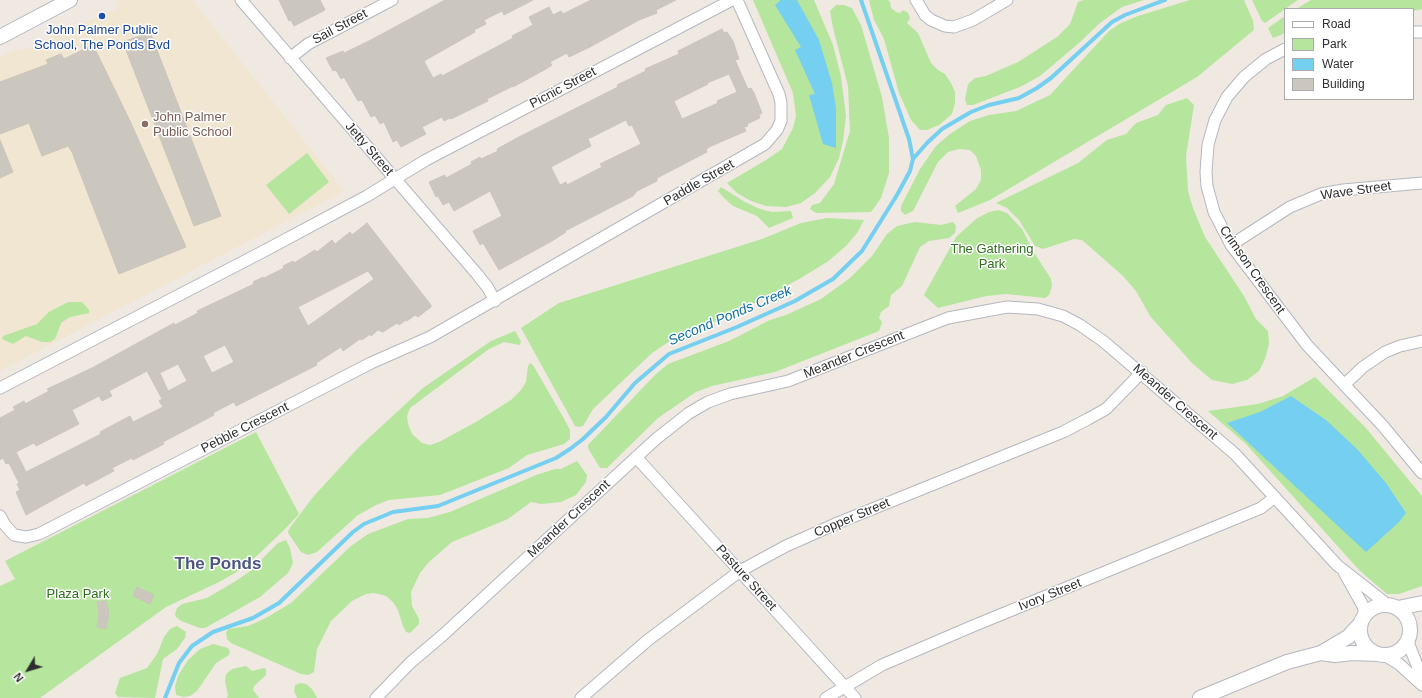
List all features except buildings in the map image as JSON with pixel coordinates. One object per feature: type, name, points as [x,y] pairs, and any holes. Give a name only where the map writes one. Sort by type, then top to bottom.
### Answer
[{"type":"street","points":[[0,37],[70,0]]},
{"type":"street","name":"Jetty Street","points":[[240,0],[485,284],[495,301]]},
{"type":"street","name":"Sail Street","points":[[290,58],[308,44],[392,0]]},
{"type":"street","name":"Picnic Street","points":[[395,179],[426,160],[732,0]]},
{"type":"street","name":"Paddle Street","points":[[495,301],[758,149],[772,138],[781,121],[781,103],[737,0]]},
{"type":"street","points":[[916,0],[925,15],[931,20],[941,25],[954,27],[973,20],[1007,0]]},
{"type":"street","name":"Crimson Crescent","points":[[1284,50],[1254,67],[1235,87],[1220,108],[1211,132],[1207,157],[1207,186],[1214,212],[1231,245],[1307,345],[1383,426],[1422,473]]},
{"type":"street","points":[[0,388],[266,250],[395,179]]},
{"type":"street","name":"Wave Street","points":[[1231,245],[1290,207],[1320,194],[1342,190],[1422,183]]},
{"type":"street","name":"Pebble Crescent","points":[[0,516],[5,525],[14,535],[26,538],[39,534],[371,363],[430,337],[495,301]]},
{"type":"street","name":"Meander Crescent","points":[[376,698],[410,663],[449,630],[636,457],[672,425],[708,402],[730,394],[788,381],[948,318],[1007,306],[1038,309],[1063,316],[1080,324],[1142,372],[1235,454],[1344,571],[1364,606],[1363,618]]},
{"type":"street","points":[[1344,385],[1363,367],[1385,352],[1400,346],[1422,341]]},
{"type":"street","name":"Copper Street","points":[[581,698],[648,640],[740,571],[786,546],[840,522],[1056,435],[1088,420],[1106,408],[1142,372]]},
{"type":"street","name":"Pasture Street","points":[[636,457],[855,698]]},
{"type":"street","name":"Ivory Street","points":[[826,698],[844,686],[882,665],[973,626],[1261,508],[1275,497]]},
{"type":"street","name":"Meander Crescent","points":[[1344,571],[1359,580],[1393,606]]},
{"type":"street","points":[[1200,698],[1287,662],[1322,653],[1348,636],[1363,618],[1378,605],[1393,606],[1422,603]]},
{"type":"street","points":[[1393,606],[1408,618],[1410,628],[1409,639],[1422,678]]},
{"type":"street","points":[[1363,618],[1360,633],[1363,643],[1370,650],[1399,664],[1422,686]]},
{"type":"street","points":[[1322,653],[1335,655],[1362,653],[1382,655],[1398,652],[1422,625]]},
{"type":"shaded area","name":"John Palmer Public School","points":[[115,0],[192,0],[344,191],[0,371],[0,57],[13,51],[34,47],[59,33],[118,8]]},
{"type":"green space","points":[[753,0],[814,0],[833,45],[841,76],[846,116],[839,158],[830,177],[815,193],[801,203],[786,207],[766,206],[751,201],[737,193],[727,183],[782,149],[793,128],[796,116],[793,93]]},
{"type":"green space","points":[[869,0],[888,0],[891,8],[896,12],[900,13],[903,10],[908,13],[910,18],[907,23],[918,33],[931,63],[945,74],[951,83],[955,92],[955,103],[952,114],[939,125],[927,130],[920,130],[911,120],[899,93],[884,39],[874,20]]},
{"type":"green space","points":[[1084,0],[1144,0],[1122,7],[1100,23],[1040,76],[1020,87],[973,105],[967,105],[965,99],[968,84],[975,78],[986,76],[1018,62],[1057,37],[1070,24],[1078,2]]},
{"type":"green space","points":[[1190,0],[1244,0],[1253,21],[1254,30],[1197,77],[990,200],[958,213],[955,206],[976,189],[981,180],[981,170],[976,156],[970,150],[959,149],[948,152],[938,162],[913,211],[905,215],[901,211],[901,206],[920,169],[936,146],[950,134],[970,121],[989,115],[1016,111],[1050,95],[1109,31],[1121,23],[1138,16]]},
{"type":"green space","points":[[1252,0],[1298,0],[1287,8],[1284,8],[1284,10],[1265,23],[1262,21]]},
{"type":"green space","points":[[1311,0],[1422,0],[1422,9],[1414,11],[1414,8],[1298,8]]},
{"type":"green space","points":[[836,5],[844,5],[852,8],[861,25],[882,97],[889,138],[889,173],[881,198],[871,212],[816,213],[810,209],[812,205],[820,203],[834,184],[850,131],[848,86],[830,11]]},
{"type":"green space","points":[[1284,17],[1284,33],[1273,38],[1268,28]]},
{"type":"green space","points":[[1187,98],[1194,105],[1186,156],[1188,191],[1193,208],[1205,237],[1244,296],[1256,319],[1268,331],[1269,344],[1265,359],[1259,371],[1247,380],[1232,384],[1212,380],[1192,363],[1150,316],[1136,291],[1123,276],[1082,240],[1074,239],[1043,249],[1035,246],[1019,220],[1007,208],[996,203],[1078,163],[1107,140],[1126,134],[1136,123],[1158,115],[1166,105]]},
{"type":"green space","points":[[307,153],[329,182],[289,214],[266,185]]},
{"type":"green space","points":[[721,187],[745,202],[760,209],[772,212],[791,211],[793,218],[769,228],[757,216],[733,206],[718,191]]},
{"type":"green space","name":"The Gathering Park","points":[[998,210],[1007,213],[1022,229],[1035,254],[1051,279],[1052,286],[1049,295],[1045,298],[1006,294],[986,296],[938,308],[924,295],[956,237],[976,219],[989,212]]},
{"type":"green space","points":[[827,218],[864,220],[857,233],[846,246],[827,262],[740,311],[673,339],[652,353],[593,409],[583,426],[575,426],[521,328],[559,303],[762,239],[801,223]]},
{"type":"green space","points":[[915,222],[941,225],[953,222],[956,226],[955,233],[949,238],[929,241],[920,247],[902,286],[891,295],[889,306],[881,312],[879,318],[882,322],[879,331],[775,372],[712,386],[696,392],[658,418],[607,468],[600,468],[588,448],[588,445],[655,375],[668,364],[729,341],[770,320],[786,315],[821,299],[850,278],[872,256],[887,234],[897,226]]},
{"type":"green space","points":[[68,302],[82,302],[89,310],[89,313],[70,317],[61,323],[55,339],[50,342],[42,342],[26,336],[13,344],[2,339],[3,336],[37,324],[49,312]]},
{"type":"green space","points":[[515,331],[521,341],[520,345],[504,342],[489,349],[410,408],[407,416],[412,434],[422,443],[430,445],[439,442],[476,422],[511,400],[521,390],[526,382],[528,366],[530,363],[533,365],[570,430],[570,439],[564,444],[527,455],[509,468],[440,495],[389,500],[376,505],[358,515],[317,552],[308,555],[301,552],[288,533],[289,529],[313,497],[359,447],[423,388],[491,341]]},
{"type":"green space","points":[[1315,377],[1365,427],[1422,496],[1422,586],[1399,594],[1387,594],[1359,570],[1246,444],[1208,411],[1258,404],[1283,396]]},
{"type":"green space","name":"Plaza Park","points":[[256,432],[299,514],[285,529],[244,568],[219,582],[166,607],[40,698],[0,698],[0,586],[15,579],[5,561]]},
{"type":"green space","points":[[577,461],[587,475],[586,482],[576,495],[561,502],[541,504],[531,502],[508,519],[452,542],[429,562],[420,573],[411,592],[412,606],[419,619],[419,624],[410,633],[406,632],[398,610],[393,602],[386,596],[374,593],[366,594],[352,601],[331,621],[317,649],[314,672],[308,675],[301,674],[231,643],[227,639],[226,633],[228,629],[248,626],[266,618],[291,603],[351,546],[368,534],[408,519],[428,518],[450,512],[536,475],[555,469],[561,469]]},
{"type":"green space","points":[[286,540],[290,548],[293,563],[288,573],[260,597],[205,628],[200,628],[181,621],[176,617],[175,614],[177,608],[182,604],[207,598],[234,582],[249,572],[278,543]]},
{"type":"green space","points":[[177,626],[186,632],[185,638],[177,649],[163,659],[155,698],[118,697],[115,693],[120,678],[147,668],[157,654],[164,637],[170,629]]},
{"type":"green space","points":[[213,644],[228,648],[230,652],[229,655],[216,663],[197,691],[190,696],[184,697],[176,695],[175,687],[178,676],[188,660],[200,649]]},
{"type":"green space","points":[[246,666],[252,671],[264,668],[266,669],[266,675],[254,686],[253,690],[259,698],[227,698],[228,695],[225,681],[226,674],[232,669]]},
{"type":"green space","points":[[300,683],[306,684],[312,689],[317,698],[297,698],[294,691],[295,685]]},
{"type":"water","points":[[781,0],[797,0],[819,40],[832,83],[836,108],[836,148],[823,144],[809,95],[815,94],[795,50],[801,47],[775,5]]},
{"type":"water","points":[[1291,396],[1326,420],[1357,449],[1386,483],[1406,513],[1399,522],[1366,552],[1227,423],[1260,412]]},
{"type":"waterway","points":[[861,0],[909,139],[913,159]]},
{"type":"waterway","name":"Second Ponds Creek","points":[[165,698],[179,663],[192,646],[213,632],[253,618],[279,603],[353,532],[364,524],[393,512],[438,506],[556,458],[583,439],[606,417],[635,383],[669,354],[737,327],[795,301],[833,279],[862,251],[897,195],[910,171],[913,159],[942,129],[971,112],[989,105],[1019,98],[1037,88],[1051,78],[1112,22],[1125,15],[1165,0]]},
{"type":"place","name":"John Palmer Public School, The Ponds Bvd","points":[[102,16]]},
{"type":"place","name":"John Palmer Public School","points":[[145,124]]},
{"type":"district","name":"The Ponds","points":[[218,564]]}]
